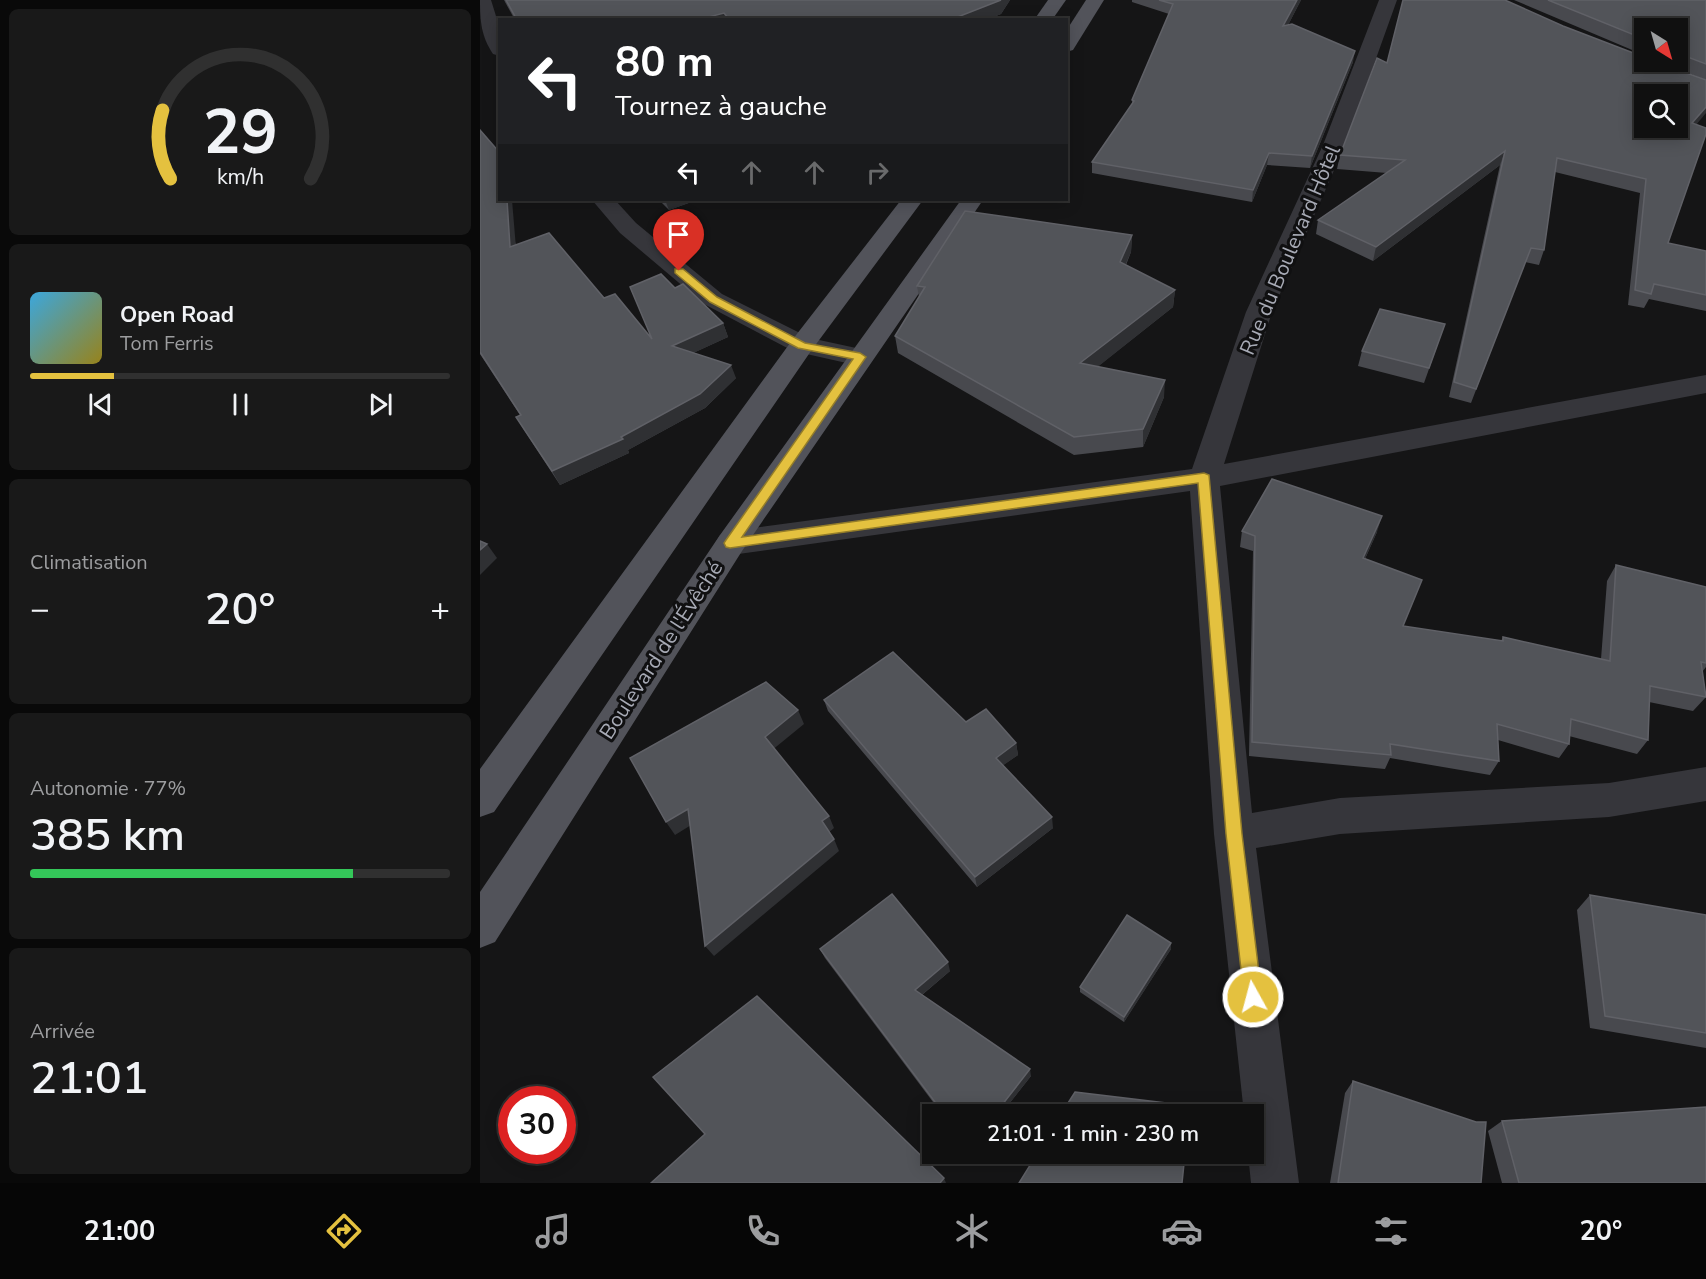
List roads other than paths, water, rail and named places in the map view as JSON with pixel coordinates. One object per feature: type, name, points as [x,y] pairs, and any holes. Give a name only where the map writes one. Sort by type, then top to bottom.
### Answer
[{"type":"main road","points":[[1043,18],[1055,0]]},
{"type":"main road","points":[[1068,43],[1095,0]]},
{"type":"main road","points":[[480,800],[802,345],[911,201]]},
{"type":"main road","name":"Boulevard de l'Évêché","points":[[480,928],[730,543],[971,201]]},
{"type":"street","points":[[482,0],[488,24],[498,46]]},
{"type":"street","name":"Rue du Boulevard Hôtel","points":[[1275,1183],[1234,834],[1204,478],[1259,312],[1334,145],[1388,0]]},
{"type":"street","points":[[604,201],[628,228],[713,299],[802,345],[860,357]]},
{"type":"street","points":[[730,543],[1204,478],[1706,384]]},
{"type":"street","points":[[1234,834],[1340,816],[1609,800],[1706,784]]}]
